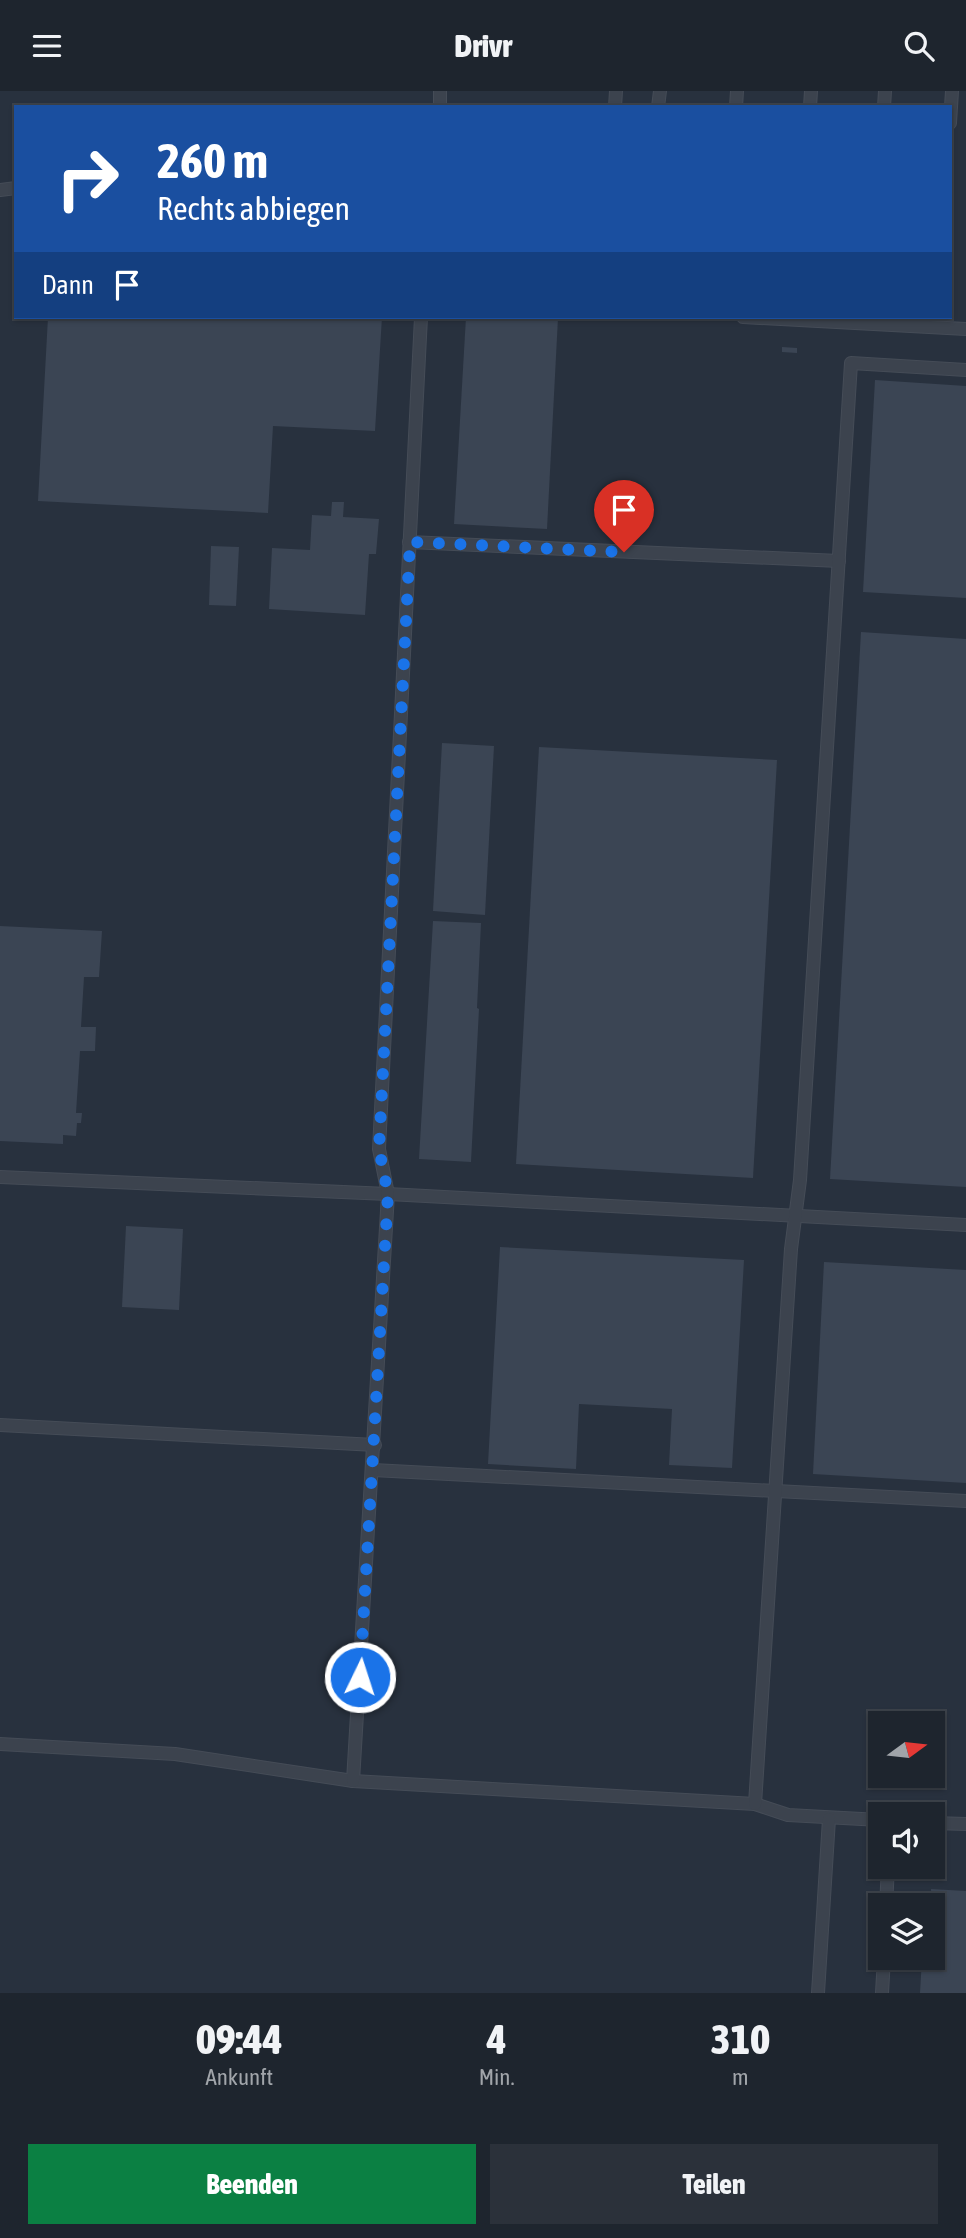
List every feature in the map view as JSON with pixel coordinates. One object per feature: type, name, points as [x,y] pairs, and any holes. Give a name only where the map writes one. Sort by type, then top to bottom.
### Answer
[{"type":"lane","points":[[353,1781],[388,1194],[379,1149],[421,319]]},
{"type":"lane","points":[[834,319],[937,322],[966,330]]},
{"type":"lane","points":[[755,1804],[791,1249],[800,1180],[851,363],[966,370]]},
{"type":"lane","points":[[410,542],[839,561]]},
{"type":"lane","points":[[0,1177],[388,1194],[966,1225]]},
{"type":"lane","points":[[0,1425],[375,1445]]},
{"type":"lane","points":[[373,1471],[966,1501]]},
{"type":"lane","points":[[0,1744],[175,1754],[353,1781],[755,1804],[788,1815],[868,1820]]},
{"type":"lane","points":[[818,1993],[829,1819]]},
{"type":"lane","points":[[945,1824],[966,1825]]},
{"type":"lane","points":[[882,1993],[883,1970]]},
{"type":"building","points":[[48,319],[382,319],[375,431],[273,426],[268,513],[38,501]]},
{"type":"building","points":[[466,319],[558,319],[547,529],[454,524]]},
{"type":"building","points":[[782,347],[797,348],[797,353],[782,352]]},
{"type":"building","points":[[875,380],[966,386],[966,598],[863,592]]},
{"type":"building","points":[[332,502],[344,502],[343,517],[379,519],[376,554],[369,554],[365,615],[269,609],[272,548],[310,550],[312,515],[331,516]]},
{"type":"building","points":[[211,546],[239,547],[236,606],[209,605]]},
{"type":"building","points":[[861,632],[966,639],[966,1187],[830,1179]]},
{"type":"building","points":[[442,743],[494,746],[485,915],[433,911]]},
{"type":"building","points":[[539,747],[777,760],[753,1178],[516,1164]]},
{"type":"building","points":[[433,921],[481,923],[471,1162],[419,1159]]},
{"type":"building","points":[[0,926],[102,931],[99,977],[84,977],[81,1027],[96,1027],[95,1051],[80,1051],[76,1113],[82,1113],[81,1123],[77,1123],[76,1136],[63,1135],[63,1144],[0,1141]]},
{"type":"building","points":[[126,1226],[183,1229],[179,1310],[122,1307]]},
{"type":"building","points":[[500,1247],[744,1260],[732,1468],[669,1465],[672,1409],[579,1404],[576,1469],[488,1464]]},
{"type":"building","points":[[824,1262],[966,1270],[966,1483],[813,1474]]},
{"type":"building","points":[[931,1889],[966,1891],[966,1993],[920,1993],[921,1970],[945,1970],[945,1893],[931,1893]]},
{"type":"route","points":[[360,1677],[388,1194],[379,1149],[410,542],[624,552]]}]
